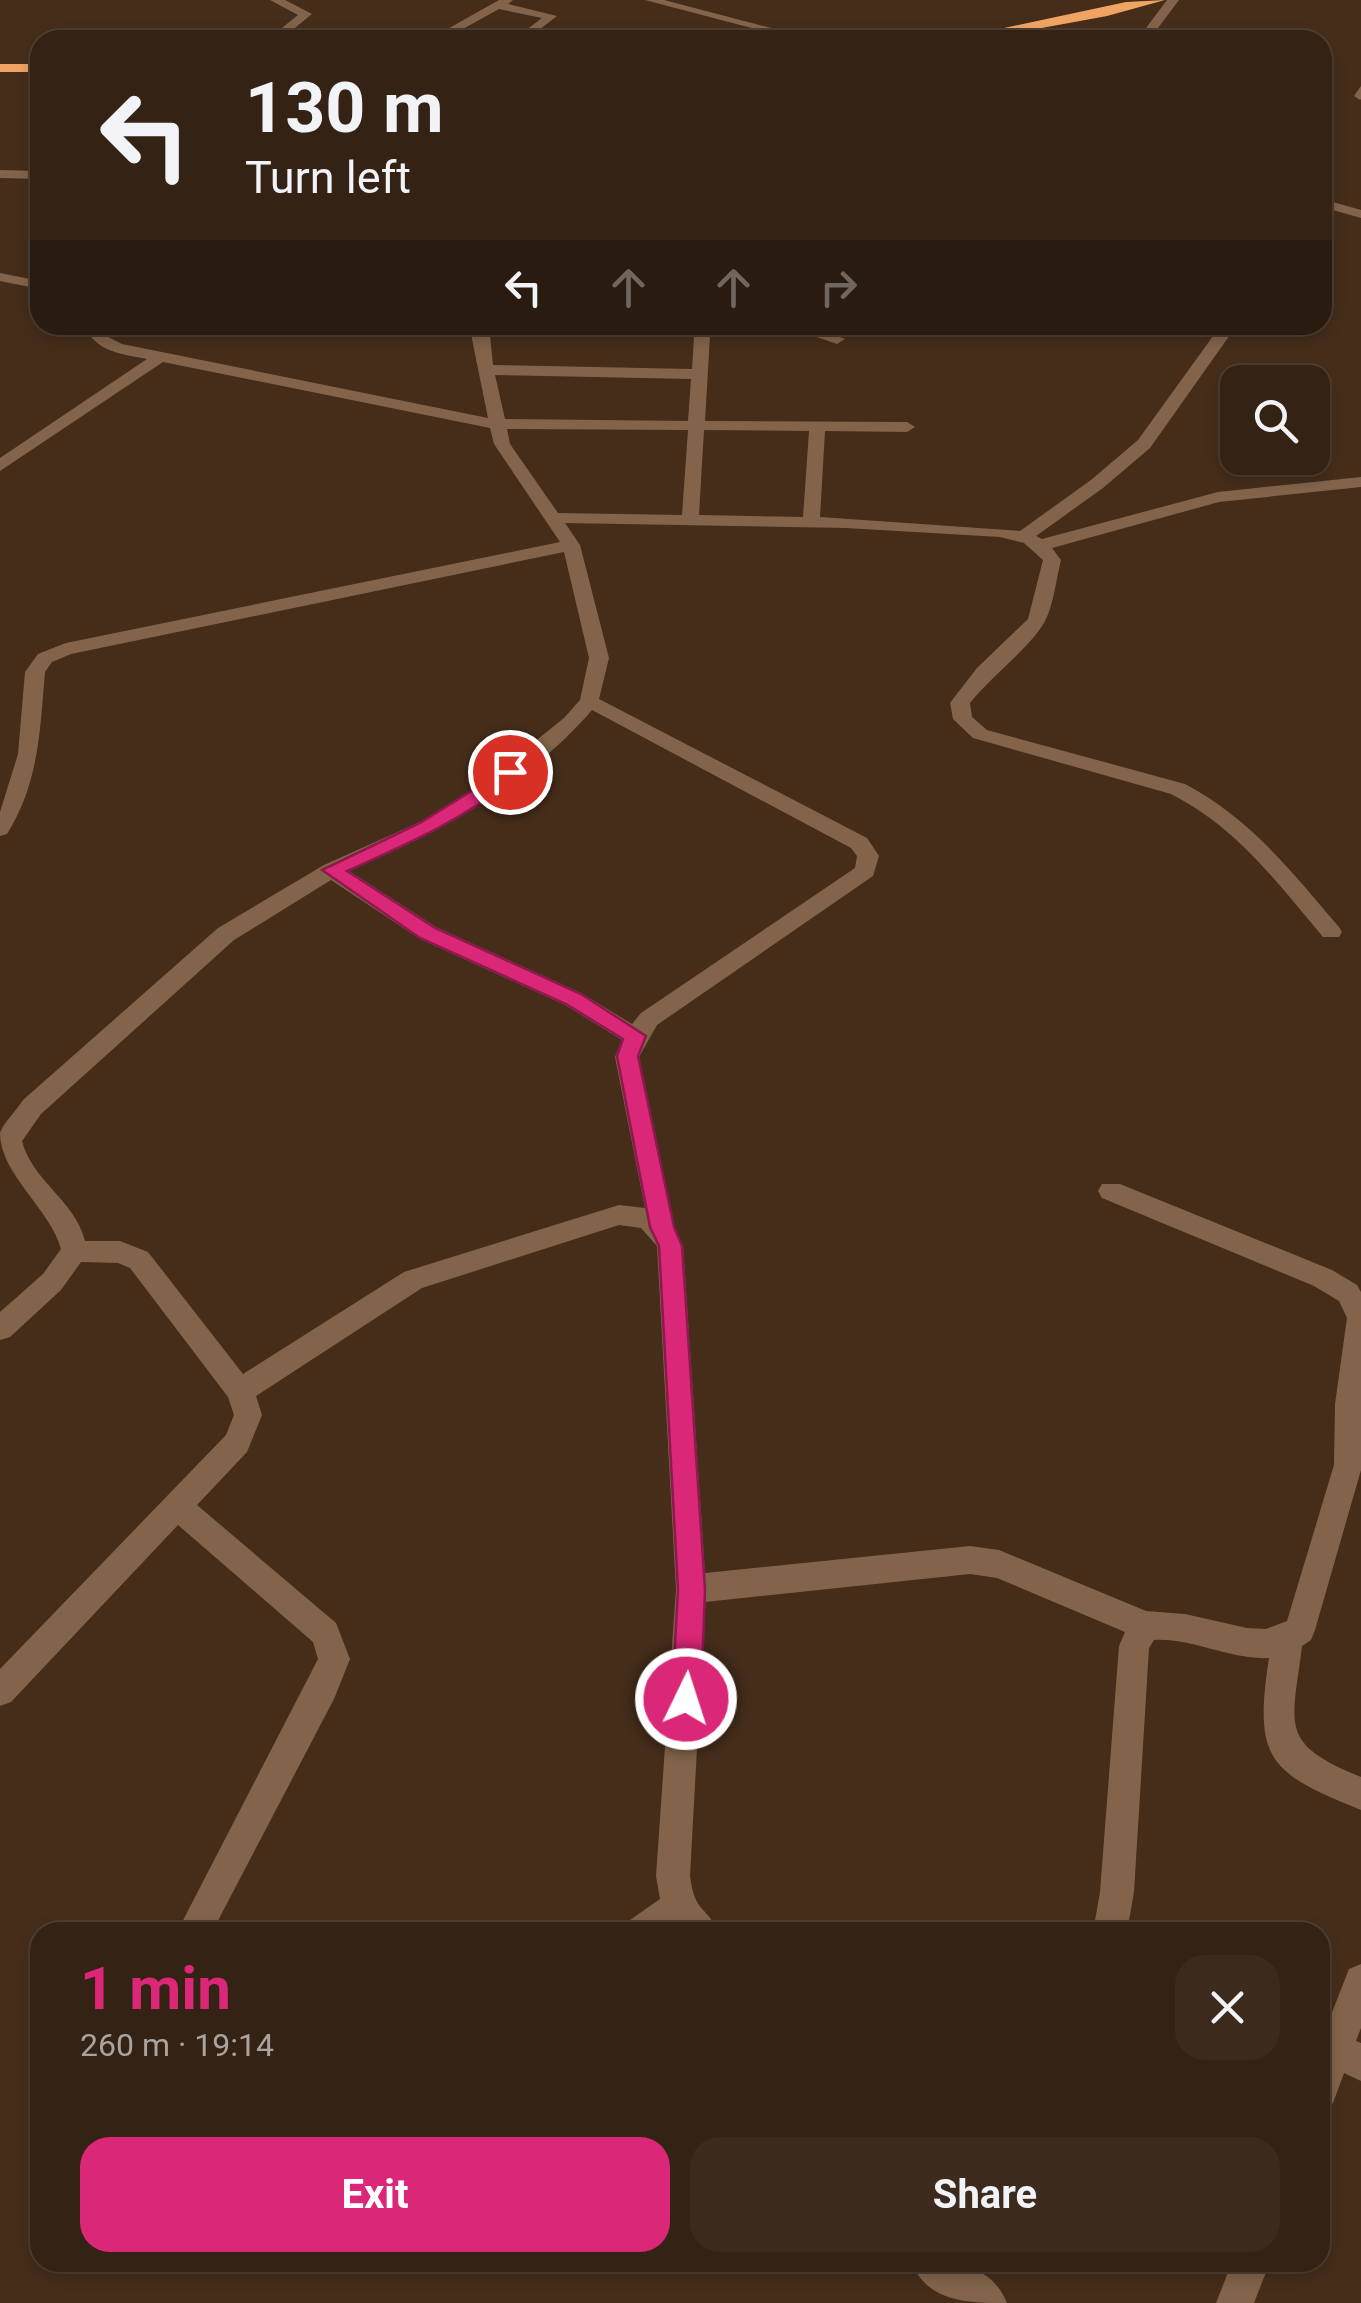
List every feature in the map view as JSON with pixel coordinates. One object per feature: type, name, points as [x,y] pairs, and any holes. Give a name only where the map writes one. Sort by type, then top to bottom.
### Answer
[{"type":"highway","points":[[1001,30],[1158,0]]},
{"type":"highway","points":[[1034,30],[1126,6]]},
{"type":"highway","points":[[1,76],[30,70]]},
{"type":"highway","points":[[1,76],[30,76]]},
{"type":"street","points":[[276,0],[306,14],[288,30]]},
{"type":"street","points":[[650,0],[770,30]]},
{"type":"street","points":[[1150,30],[1173,0]]},
{"type":"street","points":[[452,30],[502,2],[551,16],[532,30]]},
{"type":"street","points":[[0,174],[30,175]]},
{"type":"street","points":[[1332,207],[1361,214]]},
{"type":"street","points":[[0,276],[30,284]]},
{"type":"street","points":[[96,335],[117,348],[496,424],[906,427]]},
{"type":"street","points":[[0,1329],[52,1282],[74,1252],[68,1226],[15,1165],[3,1141],[32,1107],[226,934],[332,870],[427,827],[479,798],[571,722],[588,701],[598,658],[571,546],[555,518],[513,464],[496,424],[480,335]]},
{"type":"street","points":[[690,520],[701,335]]},
{"type":"street","points":[[823,335],[836,339]]},
{"type":"street","points":[[1024,536],[1097,484],[1144,444],[1222,335]]},
{"type":"street","points":[[0,466],[160,357]]},
{"type":"street","points":[[488,370],[700,374]]},
{"type":"street","points":[[812,522],[817,426]]},
{"type":"street","points":[[1042,545],[1218,497],[1361,482]]},
{"type":"street","points":[[555,518],[812,522],[1024,536],[1042,545],[1052,560],[1037,618],[1027,634],[984,672],[960,702],[962,719],[980,734],[1209,802],[1234,820],[1331,932]]},
{"type":"street","points":[[0,829],[16,804],[23,782],[35,672],[45,658],[66,648],[571,546]]},
{"type":"street","points":[[588,701],[859,843],[868,856],[865,871],[649,1019],[635,1036],[628,1056],[662,1227],[670,1246],[692,1589],[674,1876],[677,1906],[687,1922]]},
{"type":"street","points":[[332,870],[428,933],[573,999],[635,1036]]},
{"type":"street","points":[[692,1589],[970,1560],[998,1564],[1145,1626],[1167,1622],[1266,1646],[1287,1642],[1300,1630],[1348,1465],[1349,1404],[1361,1318],[1348,1293],[1323,1278],[1111,1191]]},
{"type":"street","points":[[240,1391],[390,1292],[426,1275],[618,1215],[643,1216],[662,1227]]},
{"type":"street","points":[[0,1691],[237,1443],[248,1414],[240,1391],[139,1260],[120,1252],[74,1252]]},
{"type":"street","points":[[177,1506],[325,1632],[334,1659],[323,1688],[199,1922]]},
{"type":"street","points":[[1112,1922],[1134,1646],[1145,1626]]},
{"type":"street","points":[[1287,1642],[1278,1727],[1283,1750],[1303,1768],[1361,1794]]},
{"type":"street","points":[[655,1922],[677,1906]]},
{"type":"street","points":[[1330,2078],[1349,2056],[1361,1981]]},
{"type":"street","points":[[944,2272],[988,2303]]},
{"type":"street","points":[[1235,2303],[1247,2272]]},
{"type":"route","points":[[510,772],[479,798],[427,827],[332,870],[400,918],[573,999],[635,1036],[628,1056],[662,1227],[670,1246],[692,1589],[686,1699]]}]
